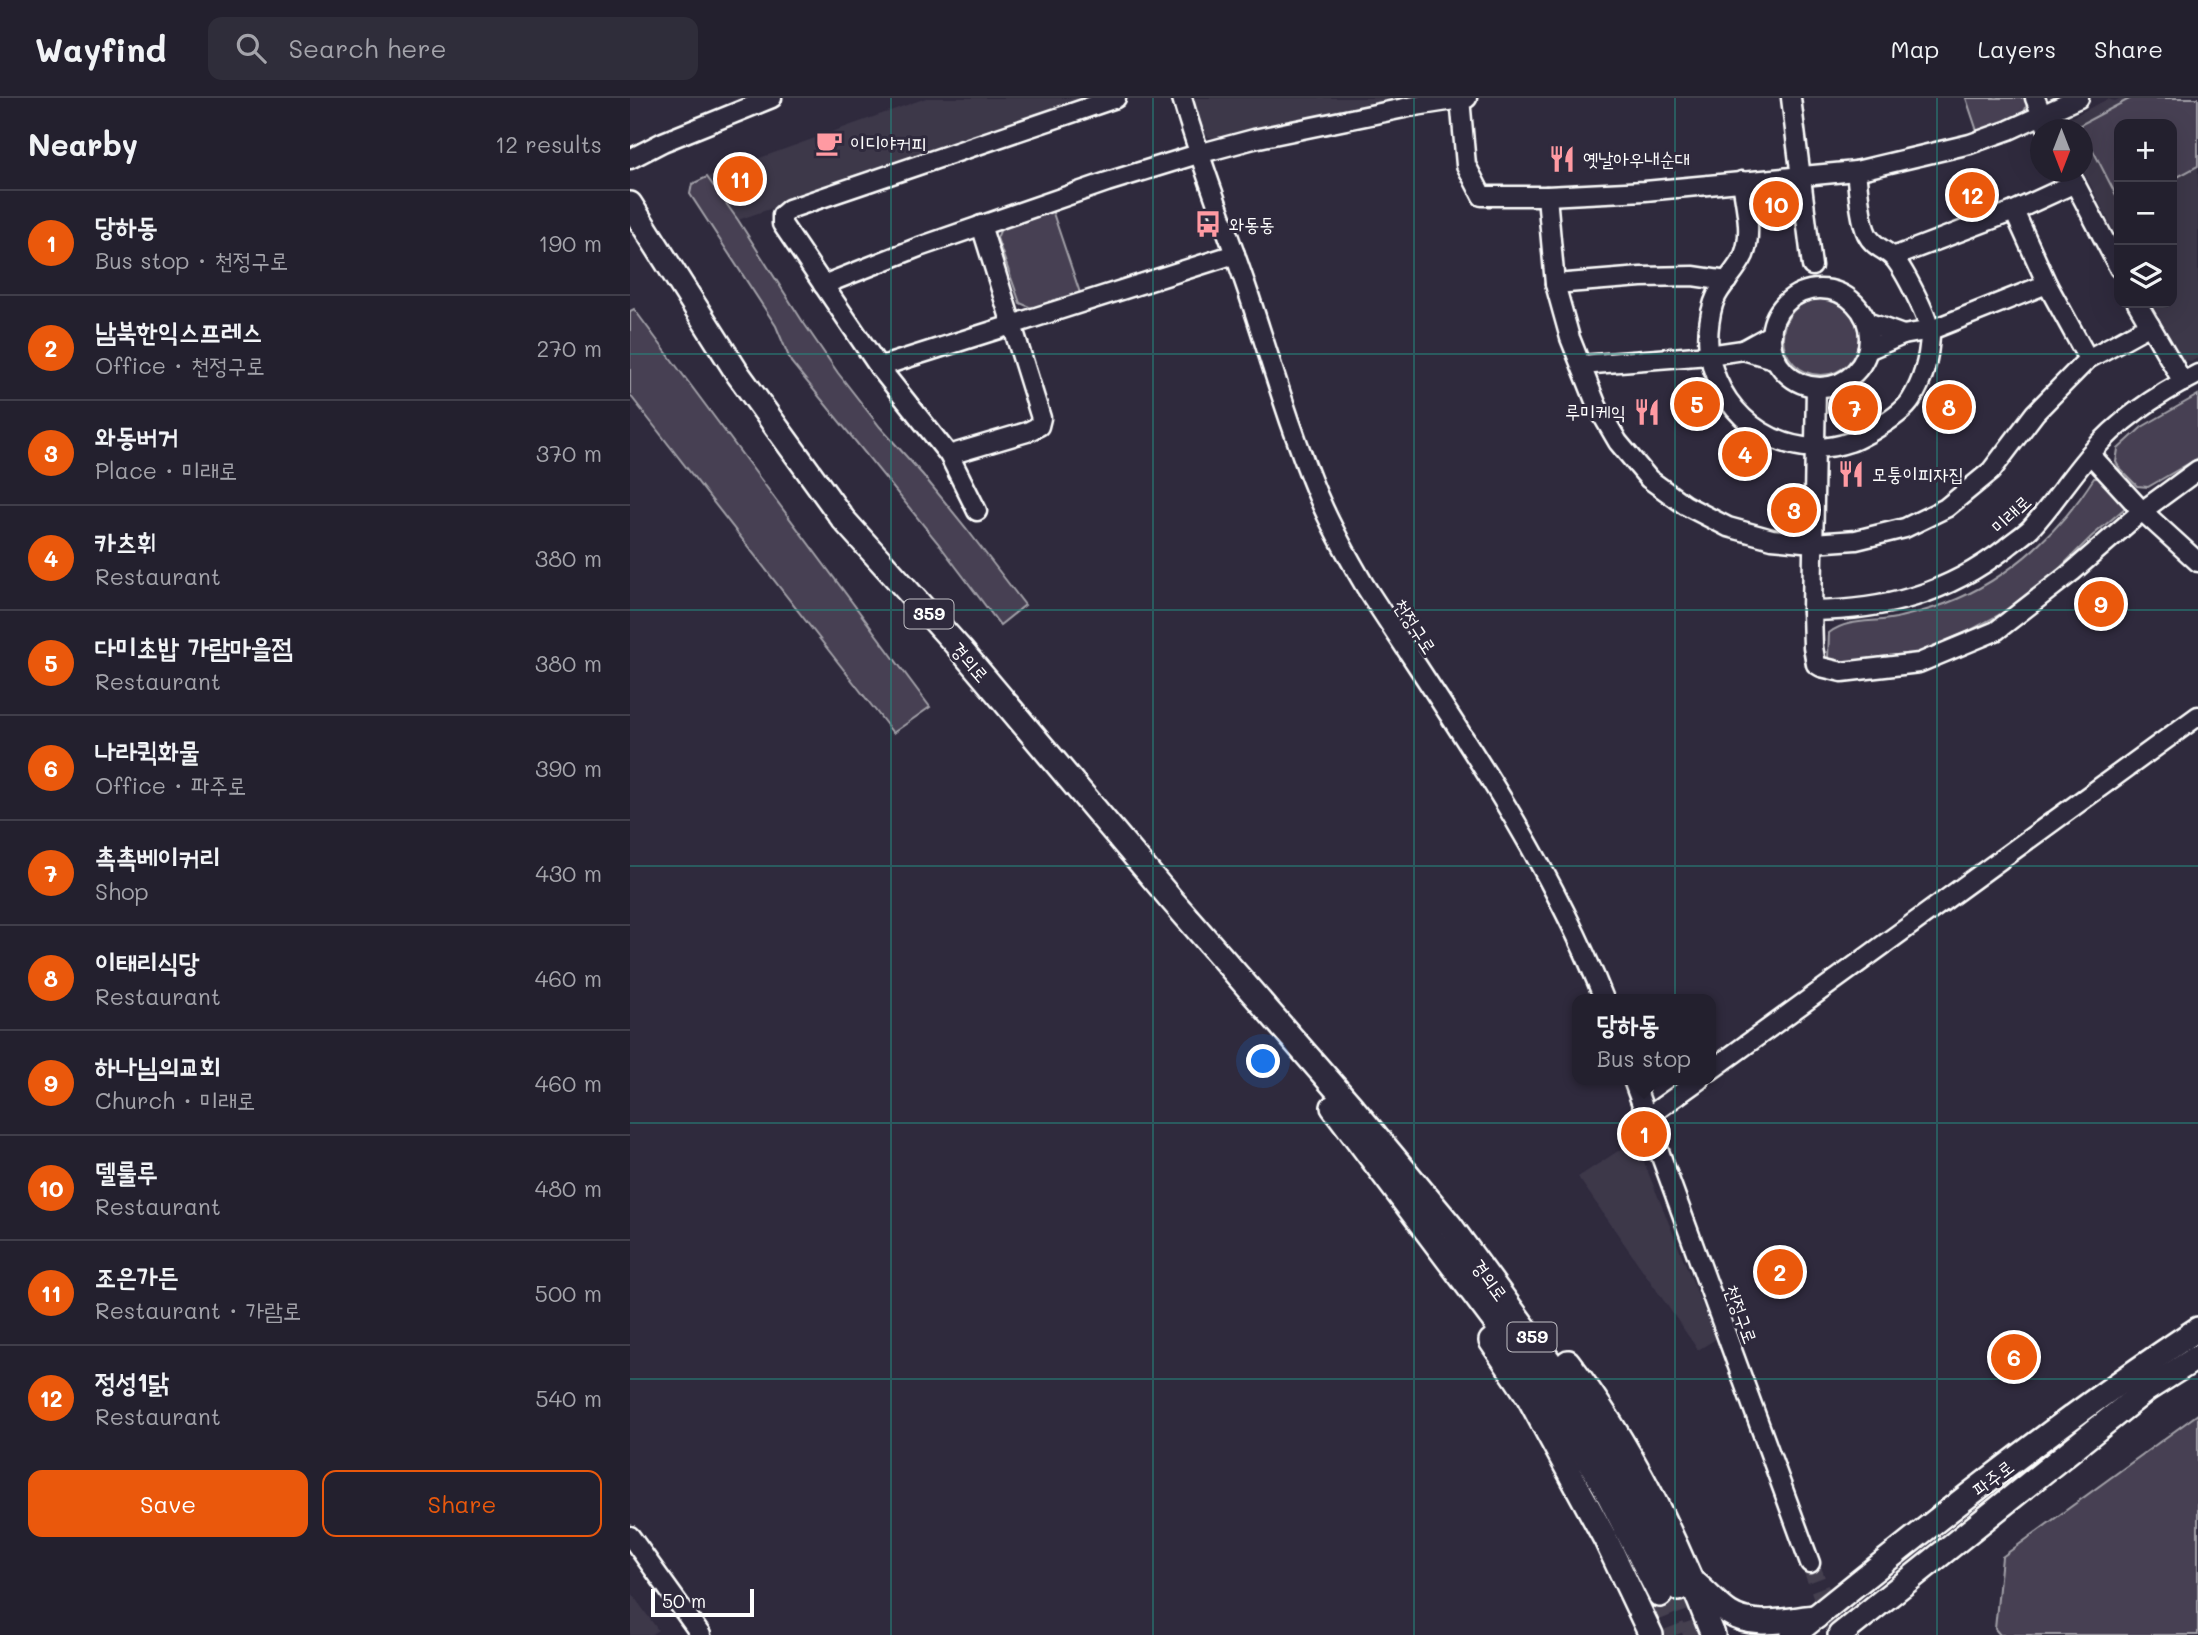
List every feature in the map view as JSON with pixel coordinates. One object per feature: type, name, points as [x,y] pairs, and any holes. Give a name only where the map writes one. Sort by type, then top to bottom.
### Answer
[{"type":"main road","name":"경의로","points":[[630,204],[738,374],[843,519],[961,650],[1259,1002],[1344,1110],[1541,1383],[1603,1484],[1677,1588]]},
{"type":"main road","points":[[1344,1110],[1454,1204],[1592,1394],[1631,1458],[1677,1588],[1711,1634]]},
{"type":"main road","points":[[1344,1110],[1528,1396],[1606,1541],[1649,1631]]},
{"type":"main road","name":"파주로","points":[[1793,1635],[2041,1440],[2137,1369],[2198,1329]]},
{"type":"main road","name":"파주로","points":[[1840,1635],[2146,1390],[2198,1357]]},
{"type":"main road","points":[[1677,1588],[1746,1621],[1816,1617]]},
{"type":"street","points":[[630,159],[663,142],[772,98]]},
{"type":"street","points":[[977,510],[949,456],[879,367],[782,224],[782,215],[789,209],[1116,98]]},
{"type":"street","name":"천정구로","points":[[1182,98],[1198,154],[1235,254],[1301,453],[1341,545],[1532,848],[1573,924],[1602,994]]},
{"type":"street","points":[[1460,98],[1466,165],[1482,196],[1646,191],[1856,171],[1970,144],[2009,130],[2079,98]]},
{"type":"street","points":[[823,285],[981,225],[1198,154],[1368,107],[1467,98]]},
{"type":"street","points":[[1791,98],[1812,266],[1831,290]]},
{"type":"street","points":[[1742,181],[1748,234],[1744,254],[1717,293],[1709,324],[1709,355],[1716,381],[1729,403],[1748,425],[1762,434],[1786,443],[1815,448],[1850,443],[1880,427],[1910,402],[1925,369],[1931,330],[1893,257],[1878,248],[1867,233],[1856,171]]},
{"type":"street","points":[[1893,257],[2014,211],[2063,182]]},
{"type":"street","points":[[2075,182],[2114,258]]},
{"type":"street","points":[[1546,196],[1555,284],[1570,338],[1597,406],[1618,442],[1648,479],[1685,505],[1728,527],[1772,539],[1813,543],[1856,540],[1905,528],[1946,508],[1991,471],[2035,413],[2088,359],[2150,325]]},
{"type":"street","points":[[2014,211],[2047,284],[2088,359]]},
{"type":"street","points":[[949,456],[1027,432],[1038,426],[1041,418],[1014,324],[981,225]]},
{"type":"street","points":[[879,367],[1235,254]]},
{"type":"street","points":[[1798,294],[1812,266]]},
{"type":"street","points":[[1555,284],[1680,276],[1727,281]]},
{"type":"street","points":[[1868,350],[1903,335],[1931,330],[2047,284]]},
{"type":"street","points":[[1821,288],[1831,290],[1851,299],[1862,311],[1867,322],[1870,343],[1856,372],[1843,381],[1816,387],[1796,381],[1784,370],[1777,360],[1771,341],[1772,325],[1779,310],[1798,294],[1821,288]]},
{"type":"street","points":[[2140,308],[2190,378]]},
{"type":"street","points":[[1867,322],[1903,335]]},
{"type":"street","points":[[1581,365],[1743,350],[1772,334]]},
{"type":"street","points":[[1743,350],[1777,360]]},
{"type":"street","name":"미래로","points":[[1812,611],[1846,610],[1906,600],[1970,574],[2029,530],[2058,498],[2090,454],[2125,420],[2190,378]]},
{"type":"street","points":[[1816,387],[1813,647],[1816,664],[1842,672],[1919,663],[1996,631],[2072,572],[2142,510],[2198,470]]},
{"type":"street","points":[[2090,454],[2142,510],[2198,562]]},
{"type":"street","points":[[1716,1067],[2198,716]]},
{"type":"street","name":"천정구로","points":[[1635,1085],[1810,1563]]},
{"type":"street","points":[[1646,1118],[1692,1085]]},
{"type":"street","points":[[630,1536],[701,1635]]},
{"type":"shaded area","points":[[926,98],[1090,98],[738,220],[707,177]]},
{"type":"shaded area","points":[[1192,98],[1401,98],[1222,138],[1208,137],[1201,128]]},
{"type":"shaded area","points":[[1966,98],[2027,98],[2028,102],[2023,115],[1977,131]]},
{"type":"shaded area","points":[[2121,98],[2198,98],[2198,358],[2192,361],[2181,360],[2155,308],[2177,308],[2177,119],[2114,119],[2114,231],[2089,182],[2093,182],[2093,119],[2068,119],[2108,99],[2115,101]]},
{"type":"shaded area","points":[[2131,98],[2198,98],[2198,166],[2177,177],[2177,119],[2114,119],[2114,191],[2093,150],[2091,119]]},
{"type":"shaded area","points":[[707,177],[838,373],[966,528],[1025,605],[1000,625],[938,543],[791,362],[776,326],[690,194],[692,184]]},
{"type":"shaded area","points":[[1052,210],[1080,293],[1034,309],[1020,303],[997,238],[1002,226]]},
{"type":"shaded area","points":[[1821,299],[1836,302],[1848,310],[1856,322],[1859,337],[1856,352],[1848,364],[1836,372],[1821,375],[1806,372],[1794,364],[1786,352],[1783,337],[1786,322],[1794,310],[1806,302]]},
{"type":"shaded area","points":[[634,309],[930,707],[893,733],[630,395],[630,311]]},
{"type":"shaded area","points":[[2198,395],[2198,458],[2148,487],[2137,486],[2116,462],[2118,449],[2142,427]]},
{"type":"shaded area","points":[[2094,478],[2103,478],[2124,500],[2125,508],[2014,607],[1917,654],[1840,662],[1828,658],[1829,633],[1836,628],[1852,623],[1896,618],[1933,608],[1958,599],[2004,573],[2025,557],[2063,520]]},
{"type":"shaded area","points":[[1635,1140],[1716,1339],[1698,1350],[1578,1177]]},
{"type":"shaded area","points":[[2198,1414],[2198,1635],[2000,1635],[1995,1629],[2002,1557]]},
{"type":"shaded area","points":[[630,1591],[658,1630],[651,1635],[630,1635]]},
{"type":"tunnel","points":[[1810,1563],[1837,1635]]},
{"type":"tunnel","points":[[1679,1589],[1695,1635]]},
{"type":"tunnel","points":[[1660,1595],[1676,1635]]},
{"type":"place","name":"이디야커피","points":[[829,143]]},
{"type":"place","name":"옛날아우내순대","points":[[1562,159]]},
{"type":"place","name":"조은가든","points":[[740,179]]},
{"type":"place","name":"정성1닭","points":[[1972,195]]},
{"type":"place","name":"델룰루","points":[[1776,204]]},
{"type":"place","name":"와동동","points":[[1208,224]]},
{"type":"place","name":"다미초밥 가람마을점","points":[[1697,404]]},
{"type":"place","name":"이태리식당","points":[[1949,407]]},
{"type":"place","name":"촉촉베이커리","points":[[1855,408]]},
{"type":"place","name":"루미케익","points":[[1647,412]]},
{"type":"place","name":"카츠휘","points":[[1745,454]]},
{"type":"place","name":"모퉁이피자집","points":[[1851,474]]},
{"type":"place","name":"와동버거","points":[[1794,510]]},
{"type":"place","name":"하나님의교회","points":[[2101,604]]},
{"type":"place","name":"당하동","points":[[1644,1134]]},
{"type":"place","name":"남북한익스프레스","points":[[1780,1272]]},
{"type":"place","name":"나라퀵화물","points":[[2014,1357]]}]
